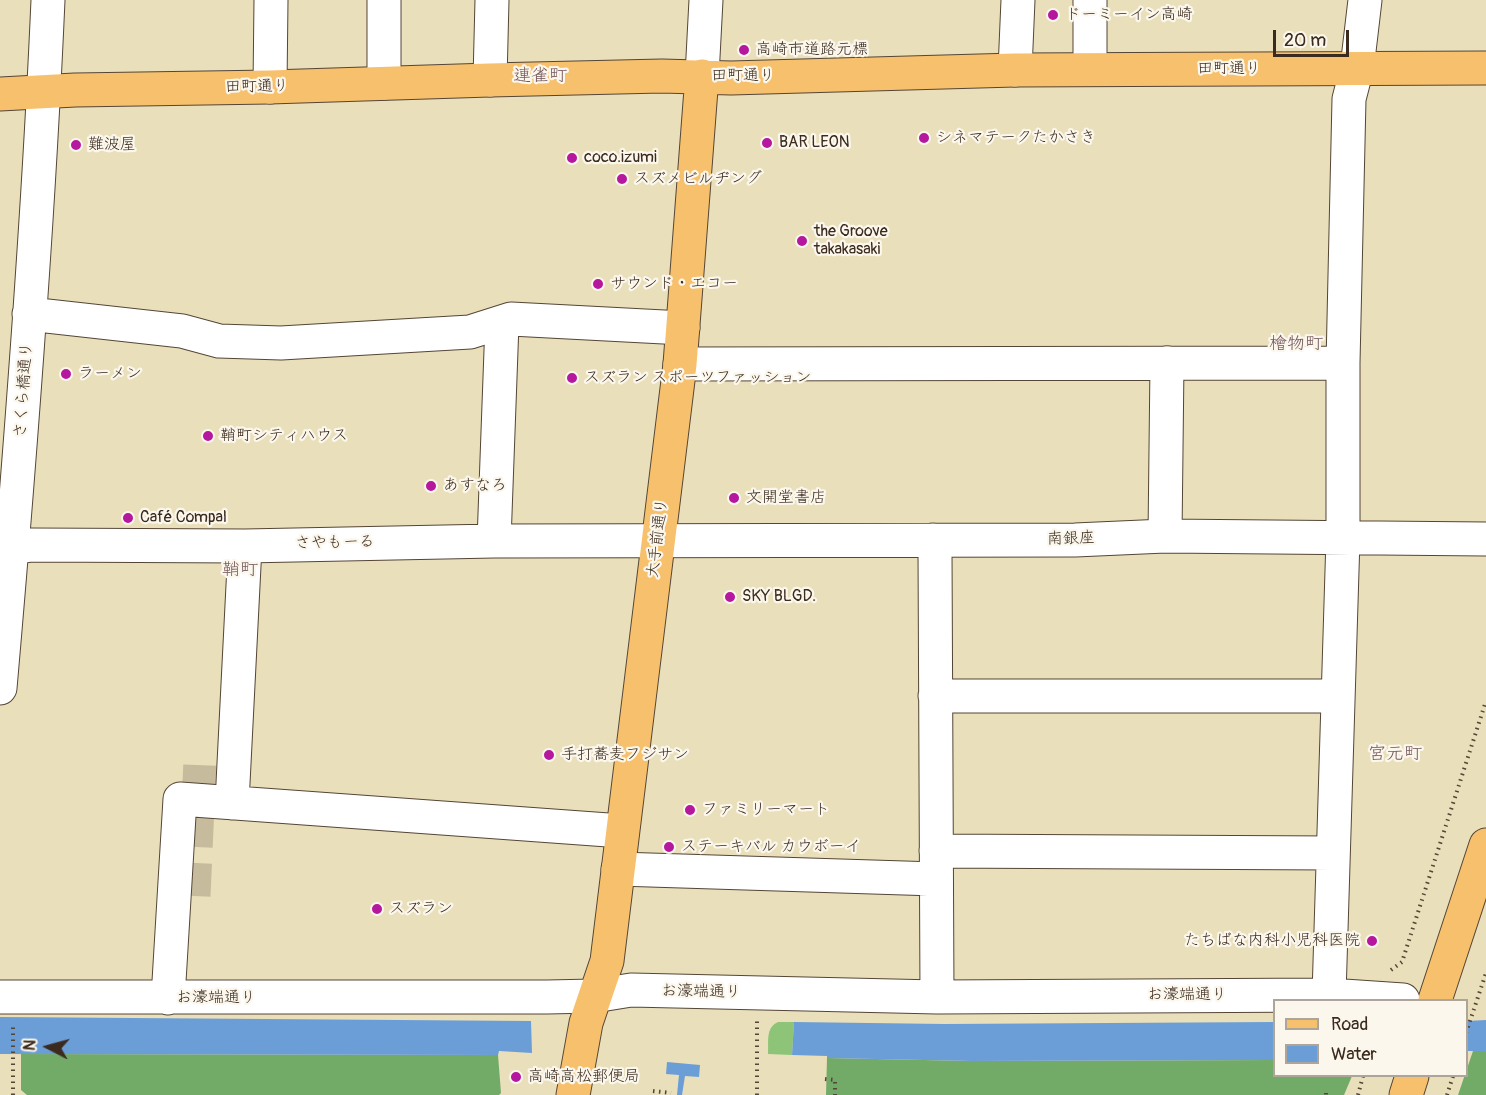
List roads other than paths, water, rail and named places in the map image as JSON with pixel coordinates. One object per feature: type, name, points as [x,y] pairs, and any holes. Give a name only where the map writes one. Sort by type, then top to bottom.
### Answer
[{"type":"main road","name":"田町通り","points":[[0,94],[490,80],[702,76],[731,78],[1015,70],[1486,68]]},
{"type":"main road","name":"大手前通り","points":[[573,1095],[586,1023],[607,961],[680,364],[702,76]]},
{"type":"main road","points":[[1435,999],[1484,860]]},
{"type":"street","name":"さくら橋通り","points":[[0,688],[13,548],[44,92],[48,0]]},
{"type":"street","points":[[270,87],[271,0]]},
{"type":"street","points":[[384,0],[384,83]]},
{"type":"street","points":[[490,80],[492,0]]},
{"type":"street","points":[[702,76],[706,0]]},
{"type":"street","points":[[1015,70],[1018,0]]},
{"type":"street","points":[[1090,0],[1090,69]]},
{"type":"street","points":[[1329,994],[1343,538],[1343,363],[1349,99],[1357,68],[1365,0]]},
{"type":"street","points":[[29,314],[182,331],[219,341],[281,343],[470,332],[512,319],[683,328]]},
{"type":"street","points":[[494,542],[502,323]]},
{"type":"street","points":[[1165,536],[1167,363]]},
{"type":"street","points":[[680,364],[1343,363]]},
{"type":"street","name":"南銀座","points":[[657,542],[1076,540],[1165,536],[1486,539]]},
{"type":"street","points":[[933,540],[937,997]]},
{"type":"street","name":"さやもーる","points":[[13,548],[31,545],[244,546],[657,542]]},
{"type":"street","points":[[232,802],[244,546]]},
{"type":"street","points":[[935,696],[1338,696]]},
{"type":"street","points":[[168,998],[180,799],[622,831]]},
{"type":"street","points":[[618,869],[936,865],[1333,853]]},
{"type":"street","name":"お濠端通り","points":[[0,998],[594,996],[631,990],[937,997],[1329,994],[1392,999]]},
{"type":"water","points":[[0,1017],[531,1021],[532,1053],[499,1051],[498,1055],[0,1054]]},
{"type":"water","points":[[1486,1020],[1486,1051],[1468,1051],[1468,1021]]},
{"type":"water","points":[[794,1022],[945,1024],[1273,1022],[1273,1060],[972,1061],[827,1058],[827,1056],[792,1055]]},
{"type":"water","points":[[667,1062],[700,1065],[699,1077],[685,1076],[682,1095],[677,1095],[679,1075],[666,1074]]},
{"type":"tunnel","points":[[194,896],[200,760]]},
{"type":"place","name":"ドーミーイン高崎","points":[[1053,15]]},
{"type":"place","name":"高崎市道路元標","points":[[744,50]]},
{"type":"place","name":"シネマテークたかさき","points":[[924,138]]},
{"type":"place","name":"BAR LEON","points":[[767,143]]},
{"type":"place","name":"難波屋","points":[[76,145]]},
{"type":"place","name":"coco.izumi","points":[[572,158]]},
{"type":"place","name":"スズメビルヂング","points":[[622,179]]},
{"type":"place","name":"the Groove takakasaki","points":[[802,241]]},
{"type":"place","name":"サウンド・エコー","points":[[598,284]]},
{"type":"place","name":"ラーメン","points":[[66,374]]},
{"type":"place","name":"スズラン スポーツファッション","points":[[572,378]]},
{"type":"place","name":"鞘町シティハウス","points":[[208,436]]},
{"type":"place","name":"あすなろ","points":[[431,486]]},
{"type":"place","name":"文開堂書店","points":[[734,498]]},
{"type":"place","name":"Café Compal","points":[[128,518]]},
{"type":"place","name":"SKY BLGD.","points":[[730,597]]},
{"type":"place","name":"手打蕎麦フジサン","points":[[549,755]]},
{"type":"place","name":"ファミリーマート","points":[[690,810]]},
{"type":"place","name":"ステーキバル カウボーイ","points":[[669,847]]},
{"type":"place","name":"スズラン","points":[[377,909]]},
{"type":"place","name":"たちばな内科小児科医院","points":[[1372,941]]},
{"type":"place","name":"高崎高松郵便局","points":[[516,1077]]},
{"type":"district","name":"連雀町","points":[[540,76]]},
{"type":"district","name":"檜物町","points":[[1296,344]]},
{"type":"district","name":"鞘町","points":[[240,570]]},
{"type":"district","name":"宮元町","points":[[1395,754]]}]
